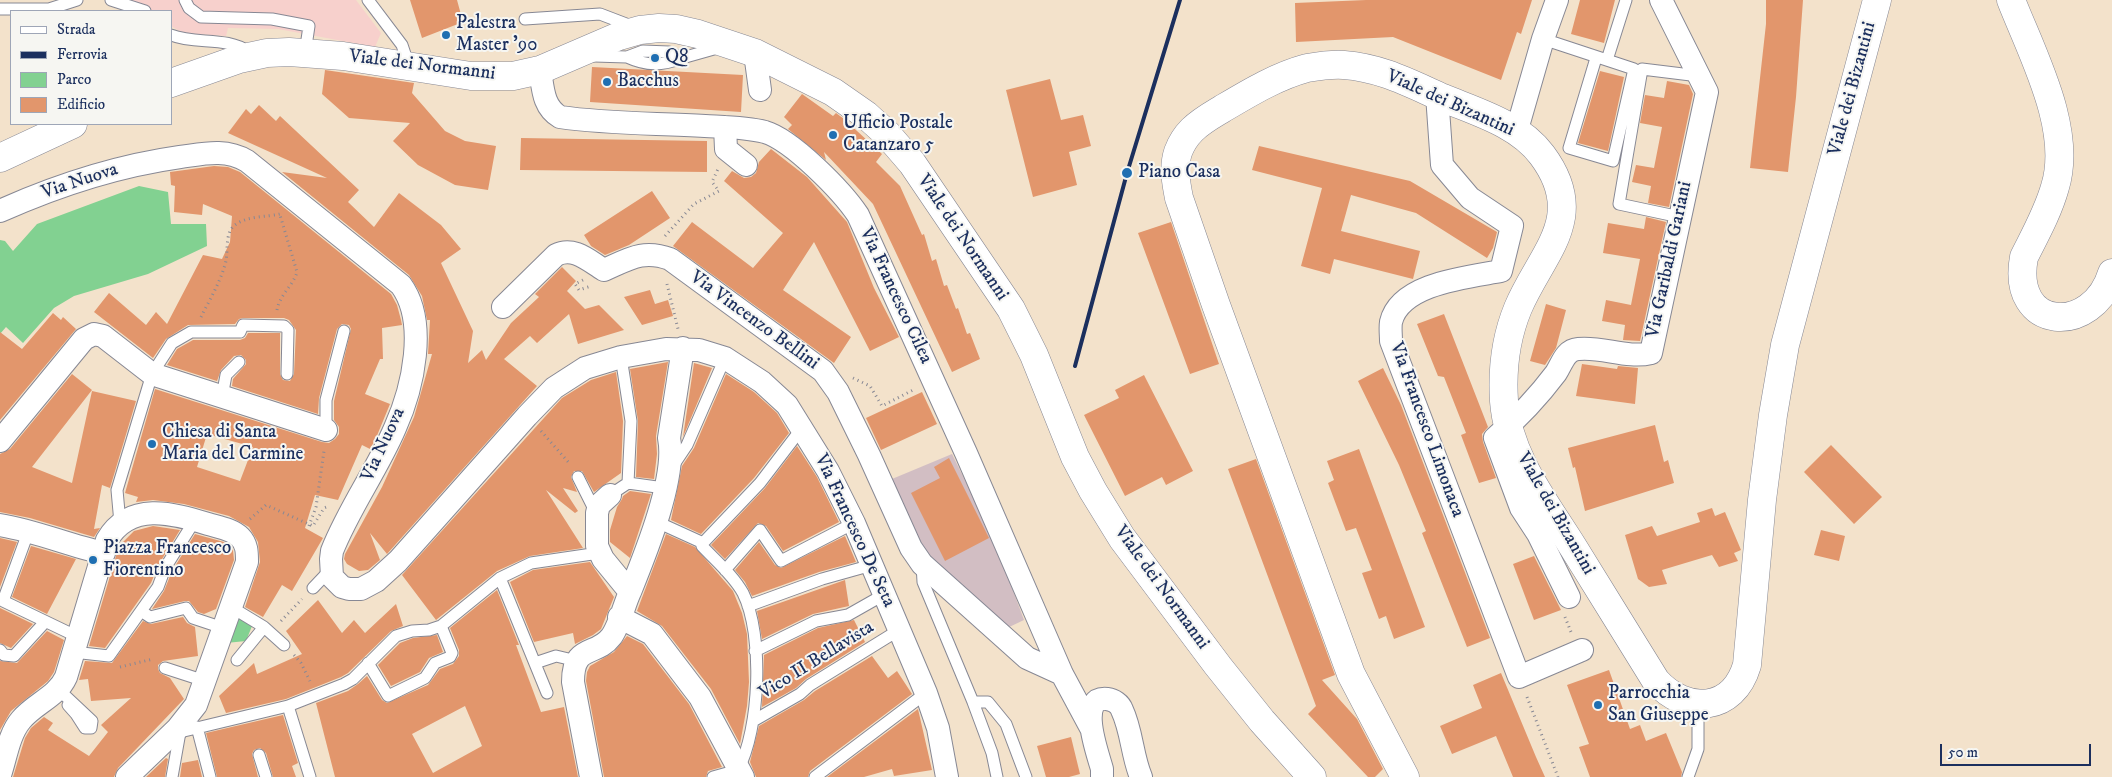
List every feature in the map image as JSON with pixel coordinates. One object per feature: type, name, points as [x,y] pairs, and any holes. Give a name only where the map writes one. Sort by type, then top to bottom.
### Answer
[{"type":"street","points":[[1516,133],[1543,39],[1557,0]]},
{"type":"street","name":"Via Garibaldi Gariani","points":[[1508,426],[1556,373],[1567,353],[1576,348],[1642,355],[1651,352],[1706,92],[1661,0]]},
{"type":"street","name":"Viale dei Bizantini","points":[[1405,777],[1351,674],[1216,305],[1179,198],[1176,167],[1178,152],[1184,140],[1202,122],[1255,90],[1308,68],[1342,65],[1364,68],[1405,80],[1500,122],[1532,143],[1543,157],[1559,191],[1561,220],[1553,246],[1525,292],[1510,330],[1505,354],[1504,379],[1504,403],[1508,426],[1526,471],[1656,681],[1665,691],[1678,699],[1698,704],[1715,702],[1732,693],[1743,677],[1747,664],[1762,500],[1773,415],[1785,345],[1877,0]]},
{"type":"street","points":[[2011,0],[2052,105],[2058,127],[2059,148],[2056,186],[2024,258],[2022,269],[2025,294],[2031,303],[2048,315],[2070,316],[2091,306],[2100,298],[2112,272]]},
{"type":"street","name":"Viale dei Normanni","points":[[172,83],[222,64],[267,53],[343,56],[489,77],[513,76],[540,70],[619,36],[640,30],[676,29],[755,53],[833,92],[866,115],[887,134],[912,163],[1011,309],[1034,355],[1075,456],[1093,491],[1122,538],[1218,666],[1262,721],[1312,777]]},
{"type":"street","points":[[755,53],[760,90]]},
{"type":"street","name":"Via Francesco Cilea","points":[[540,70],[546,103],[552,112],[560,117],[725,127],[765,132],[777,137],[814,166],[851,204],[858,215],[933,380],[1062,674],[1091,728]]},
{"type":"street","name":"Via Francesco Limonaca","points":[[1437,95],[1442,164],[1470,198],[1512,226],[1501,271],[1438,283],[1403,300],[1391,322],[1391,341],[1519,677]]},
{"type":"street","points":[[0,158],[71,125]]},
{"type":"street","points":[[725,127],[726,150],[746,164]]},
{"type":"street","name":"Via Nuova","points":[[0,211],[65,184],[102,172],[217,152],[234,155],[247,160],[401,285],[412,304],[415,318],[416,331],[413,369],[396,427],[336,542],[331,560],[331,570]]},
{"type":"street","points":[[503,307],[556,255],[562,252],[575,253],[601,276]]},
{"type":"street","name":"Via Vincenzo Bellini","points":[[601,276],[636,256],[653,254],[670,259],[823,371],[838,392],[911,548],[922,564],[1027,658],[1062,674]]},
{"type":"street","points":[[0,441],[88,336],[94,334],[103,336],[152,374],[326,434]]},
{"type":"street","points":[[331,570],[336,582],[349,589],[361,589],[376,580],[398,560],[527,416],[568,378],[585,368],[685,339],[669,438],[672,451],[656,522],[611,637],[584,653],[577,661],[573,682],[591,777]]},
{"type":"street","name":"Via Francesco De Seta","points":[[685,339],[743,368],[774,392],[787,405],[828,471],[854,523],[926,693],[938,728],[947,777]]},
{"type":"street","points":[[1508,426],[1495,438],[1507,474],[1521,508],[1538,534],[1569,597]]},
{"type":"street","points":[[619,489],[599,505],[596,513],[597,546],[599,553],[630,592]]},
{"type":"street","points":[[0,775],[14,734],[21,720],[63,697],[75,644],[107,540],[120,523],[140,515],[152,513],[176,514],[194,520],[240,528],[248,562],[196,705],[185,729],[127,777]]},
{"type":"street","points":[[0,525],[29,530],[70,545],[104,553]]},
{"type":"street","points":[[620,617],[652,634],[700,697],[741,773]]},
{"type":"street","points":[[1519,677],[1582,650]]},
{"type":"street","points":[[1102,777],[1102,768],[1091,728],[1090,717],[1095,704],[1106,699],[1119,705],[1122,710],[1141,777]]},
{"type":"lane","points":[[0,9],[49,9],[77,0]]},
{"type":"lane","points":[[111,0],[142,10]]},
{"type":"lane","points":[[185,0],[189,8],[201,17],[272,19],[310,26],[305,53]]},
{"type":"lane","points":[[368,0],[402,45],[410,67]]},
{"type":"lane","points":[[1543,39],[1602,59],[1634,69],[1612,161],[1569,148],[1602,59],[1626,0]]},
{"type":"lane","points":[[525,19],[600,14],[640,30]]},
{"type":"lane","points":[[172,34],[182,38],[236,45],[254,56]]},
{"type":"lane","points":[[577,55],[627,57],[643,51],[669,52],[682,58],[730,44]]},
{"type":"lane","points":[[1680,217],[1619,204],[1642,69],[1699,76]]},
{"type":"lane","points":[[120,523],[117,490],[152,374],[172,343],[190,332],[240,332],[243,325],[284,326],[288,330],[287,374]]},
{"type":"lane","points":[[326,434],[326,400],[344,332]]},
{"type":"lane","points":[[622,357],[631,422],[619,489],[666,482],[687,446],[725,358]]},
{"type":"lane","points":[[222,397],[226,375],[239,362]]},
{"type":"lane","points":[[702,544],[760,483],[802,428]]},
{"type":"lane","points":[[578,476],[596,513]]},
{"type":"lane","points":[[29,530],[3,601],[45,622],[75,644],[109,656],[158,587],[165,568],[194,520]]},
{"type":"lane","points":[[656,522],[696,538],[702,544],[737,584],[748,606],[753,624],[758,692],[746,755],[741,773],[714,777]]},
{"type":"lane","points":[[725,570],[760,530],[781,561],[854,523]]},
{"type":"lane","points":[[185,729],[288,706],[317,695],[353,679],[401,634],[429,630],[441,626],[500,578],[531,563],[599,553]]},
{"type":"lane","points":[[922,564],[923,582],[973,702],[992,753],[997,777]]},
{"type":"lane","points":[[748,606],[822,579],[872,565]]},
{"type":"lane","points":[[313,588],[331,570]]},
{"type":"lane","points":[[500,578],[547,693]]},
{"type":"lane","points":[[755,651],[816,621],[848,615],[885,594]]},
{"type":"lane","points":[[231,607],[267,629],[284,645]]},
{"type":"lane","points":[[141,610],[150,617],[186,608],[193,618],[223,628]]},
{"type":"lane","points":[[1,653],[14,656],[45,622]]},
{"type":"lane","points":[[368,664],[388,696],[425,678],[435,664],[450,657],[452,653],[441,626]]},
{"type":"lane","points":[[237,660],[267,629]]},
{"type":"lane","name":"Vico II Bellavista","points":[[753,721],[800,694],[810,684],[900,630]]},
{"type":"lane","points":[[534,663],[556,656],[577,661]]},
{"type":"lane","points":[[164,668],[205,681]]},
{"type":"lane","points":[[815,777],[926,693]]},
{"type":"lane","points":[[973,702],[988,702],[1002,716],[1026,777]]},
{"type":"lane","points":[[1688,777],[1698,749],[1698,704]]},
{"type":"lane","points":[[288,706],[310,777]]},
{"type":"lane","points":[[172,777],[185,729]]},
{"type":"lane","points":[[185,729],[210,777]]},
{"type":"lane","points":[[259,755],[266,777]]},
{"type":"path","points":[[636,256],[662,240],[694,204],[719,191],[712,182],[726,150]]},
{"type":"path","points":[[274,325],[278,302],[295,278],[297,272],[280,214],[287,192]]},
{"type":"path","points":[[190,332],[200,319],[220,279],[226,260],[230,232],[233,227],[245,220],[280,214]]},
{"type":"path","points":[[601,276],[579,290],[575,284],[601,276]]},
{"type":"path","points":[[666,279],[678,329],[685,339]]},
{"type":"path","points":[[829,378],[856,378],[870,386],[882,406],[933,380]]},
{"type":"path","points":[[527,416],[569,462],[578,476]]},
{"type":"path","points":[[309,526],[316,507],[326,434]]},
{"type":"path","points":[[240,528],[266,505],[309,526],[314,525],[325,506],[329,506],[331,512]]},
{"type":"path","points":[[267,629],[313,588]]},
{"type":"path","points":[[1569,597],[1564,619],[1582,650]]},
{"type":"path","points":[[284,645],[301,663],[317,695]]},
{"type":"path","points":[[109,656],[120,667],[156,659],[164,668]]},
{"type":"path","points":[[1519,677],[1558,777]]},
{"type":"shaded area","points":[[129,0],[356,0],[381,33],[375,47],[278,29],[228,28],[226,36],[183,33],[172,27],[172,10],[151,10]]},
{"type":"shaded area","points":[[952,454],[994,539],[1024,620],[1005,629],[928,562],[892,479]]},
{"type":"green space","points":[[139,186],[168,192],[171,224],[206,224],[207,246],[148,274],[74,296],[54,308],[23,343],[6,327],[0,334],[0,240],[5,241],[13,251],[37,224]]},
{"type":"green space","points":[[236,616],[252,626],[246,641],[226,643]]},
{"type":"building","points":[[410,0],[457,0],[463,22],[422,38]]},
{"type":"building","points":[[1366,0],[1532,0],[1521,34],[1517,32],[1501,80],[1393,37],[1296,42],[1295,3]]},
{"type":"building","points":[[1580,0],[1615,0],[1604,43],[1571,34]]},
{"type":"building","points":[[1766,0],[1803,0],[1788,172],[1750,168],[1766,24]]},
{"type":"building","points":[[592,67],[743,75],[741,112],[590,102]]},
{"type":"building","points":[[325,70],[414,83],[412,93],[445,131],[465,141],[496,146],[488,190],[455,185],[418,165],[393,141],[410,123],[349,118],[322,94]]},
{"type":"building","points":[[1600,71],[1624,77],[1608,151],[1578,143]]},
{"type":"building","points":[[1050,79],[1061,120],[1083,115],[1091,146],[1069,152],[1077,185],[1033,197],[1006,90]]},
{"type":"building","points":[[1667,81],[1689,85],[1693,94],[1669,207],[1648,203],[1651,186],[1632,182],[1636,165],[1654,168],[1662,127],[1640,123],[1645,95],[1664,98]]},
{"type":"building","points":[[802,94],[833,116],[836,113],[844,119],[882,154],[876,162],[900,186],[922,235],[924,234],[932,261],[936,259],[944,286],[947,285],[967,334],[970,333],[980,359],[952,372],[873,204],[824,152],[826,160],[788,129],[792,125],[784,117]]},
{"type":"building","points":[[259,105],[276,121],[280,116],[359,190],[348,202],[374,227],[399,193],[441,225],[461,249],[441,263],[473,331],[468,363],[482,350],[486,360],[511,323],[539,297],[535,294],[562,267],[576,281],[567,291],[585,309],[599,305],[624,330],[578,344],[569,314],[537,343],[530,336],[504,359],[537,386],[387,554],[370,533],[380,560],[368,570],[359,571],[347,564],[344,559],[345,554],[382,487],[414,417],[432,354],[428,354],[430,320],[427,320],[422,296],[409,275],[282,172],[327,178],[228,133],[246,109],[251,114]]},
{"type":"building","points":[[521,138],[707,141],[707,172],[520,170]]},
{"type":"building","points":[[1259,146],[1410,181],[1497,232],[1493,248],[1487,258],[1416,213],[1351,195],[1341,231],[1420,251],[1413,279],[1334,259],[1330,274],[1301,266],[1322,188],[1252,170]]},
{"type":"building","points":[[771,149],[807,177],[847,222],[874,288],[899,337],[870,351],[814,242],[783,290],[851,337],[834,363],[673,246],[692,222],[753,268],[783,233],[724,181],[732,171],[744,178],[751,177],[756,173],[759,162]]},
{"type":"building","points":[[214,166],[228,167],[240,172],[391,294],[397,305],[401,320],[402,325],[382,328],[383,359],[380,359],[365,394],[390,404],[376,438],[370,449],[362,445],[338,500],[315,495],[305,528],[323,538],[292,591],[282,585],[263,617],[245,607],[260,562],[258,542],[249,527],[229,516],[184,504],[153,500],[136,502],[138,497],[125,493],[155,389],[329,443],[339,434],[339,427],[334,420],[334,401],[351,329],[349,325],[342,324],[337,329],[319,398],[318,414],[232,386],[233,379],[246,364],[246,360],[241,355],[234,356],[221,370],[217,381],[167,365],[177,349],[193,340],[240,340],[245,338],[248,333],[280,333],[280,374],[283,380],[290,381],[294,374],[296,330],[289,320],[284,318],[243,318],[239,319],[235,324],[188,325],[166,339],[153,358],[94,312],[109,293],[146,325],[156,312],[167,324],[203,255],[222,259],[230,242],[232,216],[203,204],[202,215],[174,212],[175,186],[171,185],[170,172]],"holes":[[[207,434],[253,447],[240,481],[197,467]]]},
{"type":"building","points":[[652,191],[670,218],[629,245],[605,255],[591,246],[584,235]]},
{"type":"building","points":[[1646,217],[1666,222],[1640,341],[1623,340],[1625,325],[1602,321],[1606,300],[1631,305],[1640,259],[1603,253],[1608,223],[1644,229]]},
{"type":"building","points":[[1171,222],[1219,364],[1190,374],[1138,233]]},
{"type":"building","points":[[650,290],[655,304],[668,300],[673,316],[642,325],[624,297]]},
{"type":"building","points":[[1546,304],[1566,310],[1556,348],[1545,365],[1530,361]]},
{"type":"building","points":[[53,313],[61,320],[63,317],[76,329],[0,420],[0,332],[22,349]]},
{"type":"building","points":[[1444,314],[1488,427],[1482,434],[1483,442],[1496,478],[1479,483],[1461,435],[1466,433],[1444,377],[1438,376],[1417,324]]},
{"type":"building","points":[[668,362],[656,436],[657,454],[654,479],[636,477],[638,421],[630,369]]},
{"type":"building","points":[[694,363],[712,368],[683,437]]},
{"type":"building","points":[[1582,364],[1617,369],[1618,366],[1638,368],[1635,404],[1576,396]]},
{"type":"building","points":[[1383,368],[1401,405],[1490,638],[1467,647],[1422,533],[1426,531],[1399,465],[1358,381]]},
{"type":"building","points":[[616,372],[623,421],[621,473],[594,492],[582,471],[574,471],[571,477],[577,492],[563,488],[578,511],[575,513],[546,490],[583,548],[530,556],[497,571],[436,620],[402,575],[562,398],[591,380]]},
{"type":"building","points":[[72,374],[92,390],[32,467],[72,483],[92,391],[136,401],[110,488],[102,485],[94,529],[100,528],[94,537],[30,518],[0,512],[0,454],[10,449]]},
{"type":"building","points":[[726,374],[754,392],[777,413],[789,433],[754,478],[701,534],[671,520],[682,466],[694,448]]},
{"type":"building","points":[[1144,375],[1193,471],[1166,485],[1162,477],[1125,496],[1084,415],[1119,398],[1115,390]]},
{"type":"building","points":[[922,392],[937,424],[881,450],[866,418]]},
{"type":"building","points":[[1655,425],[1664,462],[1668,460],[1674,483],[1585,511],[1575,467],[1573,468],[1568,448]]},
{"type":"building","points":[[1831,445],[1882,497],[1854,524],[1804,472]]},
{"type":"building","points":[[797,446],[817,477],[839,522],[783,551],[766,526],[758,523],[725,559],[711,545],[765,488]]},
{"type":"building","points":[[1359,449],[1425,627],[1394,639],[1386,616],[1379,619],[1362,573],[1372,570],[1356,528],[1346,531],[1328,483],[1334,480],[1327,461]]},
{"type":"building","points":[[949,458],[989,538],[945,561],[911,493],[940,478],[934,467]]},
{"type":"building","points":[[1256,459],[1335,675],[1322,680],[1357,719],[1383,769],[1375,777],[1368,777],[1308,714],[1316,706],[1228,469]]},
{"type":"building","points":[[630,491],[651,494],[630,558],[610,542],[610,530],[617,507],[623,496]]},
{"type":"building","points":[[1712,508],[1715,516],[1725,512],[1741,550],[1734,553],[1738,561],[1719,567],[1712,555],[1662,570],[1667,584],[1649,587],[1638,579],[1625,535],[1652,526],[1657,536],[1700,522],[1697,513]]},
{"type":"building","points":[[153,526],[180,530],[159,564],[151,583],[105,648],[89,646],[119,546],[134,531]]},
{"type":"building","points":[[1821,530],[1845,536],[1839,561],[1814,555]]},
{"type":"building","points":[[195,534],[224,542],[233,550],[234,560],[216,609],[204,614],[198,612],[189,601],[185,601],[152,609],[164,591],[172,571]]},
{"type":"building","points":[[666,534],[695,547],[733,591],[742,613],[747,634],[749,682],[740,744],[711,689],[662,626],[637,611]]},
{"type":"building","points":[[845,536],[856,562],[819,572],[752,596],[745,582],[735,570],[759,542],[775,565],[781,568]]},
{"type":"building","points":[[0,538],[17,542],[0,587]]},
{"type":"building","points":[[31,546],[76,559],[47,614],[12,597]]},
{"type":"building","points":[[1534,556],[1561,610],[1534,620],[1513,564]]},
{"type":"building","points":[[590,562],[614,597],[601,629],[575,644],[573,633],[534,642],[510,582],[533,570]]},
{"type":"building","points":[[845,580],[849,606],[813,614],[762,639],[757,611]]},
{"type":"building","points":[[497,590],[519,645],[516,645],[541,712],[564,707],[578,777],[335,777],[316,703],[348,691],[367,676],[382,700],[387,703],[428,685],[440,669],[453,664],[459,656],[459,650],[450,628]],"holes":[[[465,706],[482,746],[433,773],[412,734]]]},
{"type":"building","points":[[318,600],[342,633],[354,620],[365,633],[396,604],[403,626],[391,631],[348,673],[341,677],[286,699],[226,713],[219,696],[254,663],[257,674],[302,654],[286,631]]},
{"type":"building","points":[[0,608],[33,624],[11,648],[0,643]]},
{"type":"building","points":[[183,617],[187,623],[195,627],[198,656],[163,661],[158,665],[158,669],[160,673],[170,678],[184,699],[118,768],[114,777],[13,777],[25,738],[31,728],[44,717],[53,723],[48,730],[89,756],[108,732],[101,725],[131,698],[91,701],[88,679],[79,680],[85,661],[112,663],[143,621],[151,624]]},
{"type":"building","points":[[854,620],[865,642],[806,679],[796,688],[762,707],[764,655],[818,628]]},
{"type":"building","points":[[47,631],[64,640],[54,672],[48,681],[11,711],[0,730],[0,661],[17,663]]},
{"type":"building","points":[[437,635],[443,652],[429,658],[420,672],[391,686],[378,665],[400,643],[413,638]]},
{"type":"building","points":[[627,636],[643,644],[689,704],[722,767],[708,771],[706,777],[604,777],[586,681],[587,672],[590,666],[614,652]]},
{"type":"building","points":[[872,656],[888,678],[897,671],[912,694],[810,771],[808,777],[756,777],[750,762],[759,726],[804,700],[815,691]]},
{"type":"building","name":"Parrocchia San Giuseppe","points":[[1609,670],[1630,729],[1640,725],[1646,741],[1666,733],[1682,772],[1681,777],[1590,777],[1579,747],[1589,744],[1567,685]]},
{"type":"building","points":[[1501,673],[1545,777],[1513,777],[1496,736],[1452,754],[1440,726],[1482,708],[1473,685]]},
{"type":"building","points":[[918,709],[932,770],[894,776],[892,769],[864,777],[827,777]]},
{"type":"building","points":[[283,715],[298,763],[292,766],[296,777],[273,777],[266,753],[260,748],[254,750],[252,754],[258,777],[217,777],[206,733]]},
{"type":"building","points":[[1071,737],[1080,774],[1069,777],[1046,777],[1037,746]]},
{"type":"building","points":[[166,758],[168,759],[165,777],[146,777]]},
{"type":"building","points":[[198,760],[202,777],[180,777],[182,763]]},
{"type":"railway","points":[[1075,366],[1127,173],[1180,0]]},
{"type":"place","name":"Palestra Master '90","points":[[446,35]]},
{"type":"place","name":"Q8","points":[[655,58]]},
{"type":"place","name":"Bacchus","points":[[607,82]]},
{"type":"place","name":"Ufficio Postale Catanzaro 5","points":[[833,135]]},
{"type":"place","name":"Piano Casa","points":[[1127,173]]},
{"type":"place","name":"Chiesa di Santa Maria del Carmine","points":[[152,444]]},
{"type":"place","name":"Piazza Francesco Fiorentino","points":[[93,560]]},
{"type":"place","name":"Parrocchia San Giuseppe","points":[[1598,705]]}]
